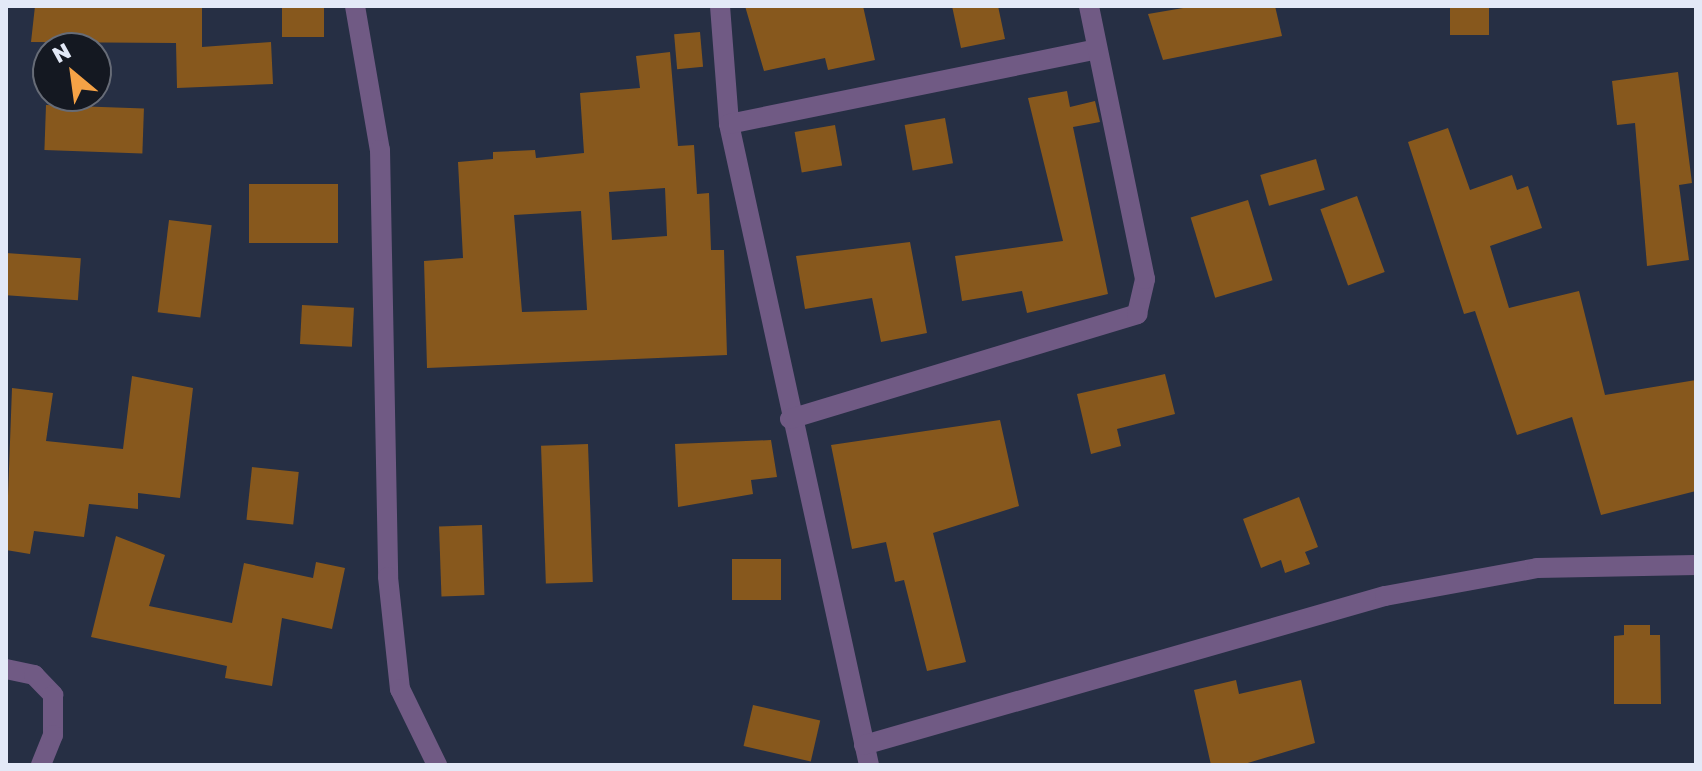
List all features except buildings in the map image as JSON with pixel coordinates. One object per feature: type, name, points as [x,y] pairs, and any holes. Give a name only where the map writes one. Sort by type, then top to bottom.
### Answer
[{"type":"street","points":[[355,6],[380,150],[388,577],[400,689],[437,765]]},
{"type":"street","points":[[720,6],[729,124],[790,419],[867,755],[1385,596],[1537,568],[1696,565]]},
{"type":"street","points":[[790,419],[1137,314],[1145,279],[1094,50],[1089,6]]},
{"type":"street","points":[[729,124],[1094,50]]},
{"type":"street","points":[[6,669],[34,675],[53,695],[53,735],[41,765]]}]
